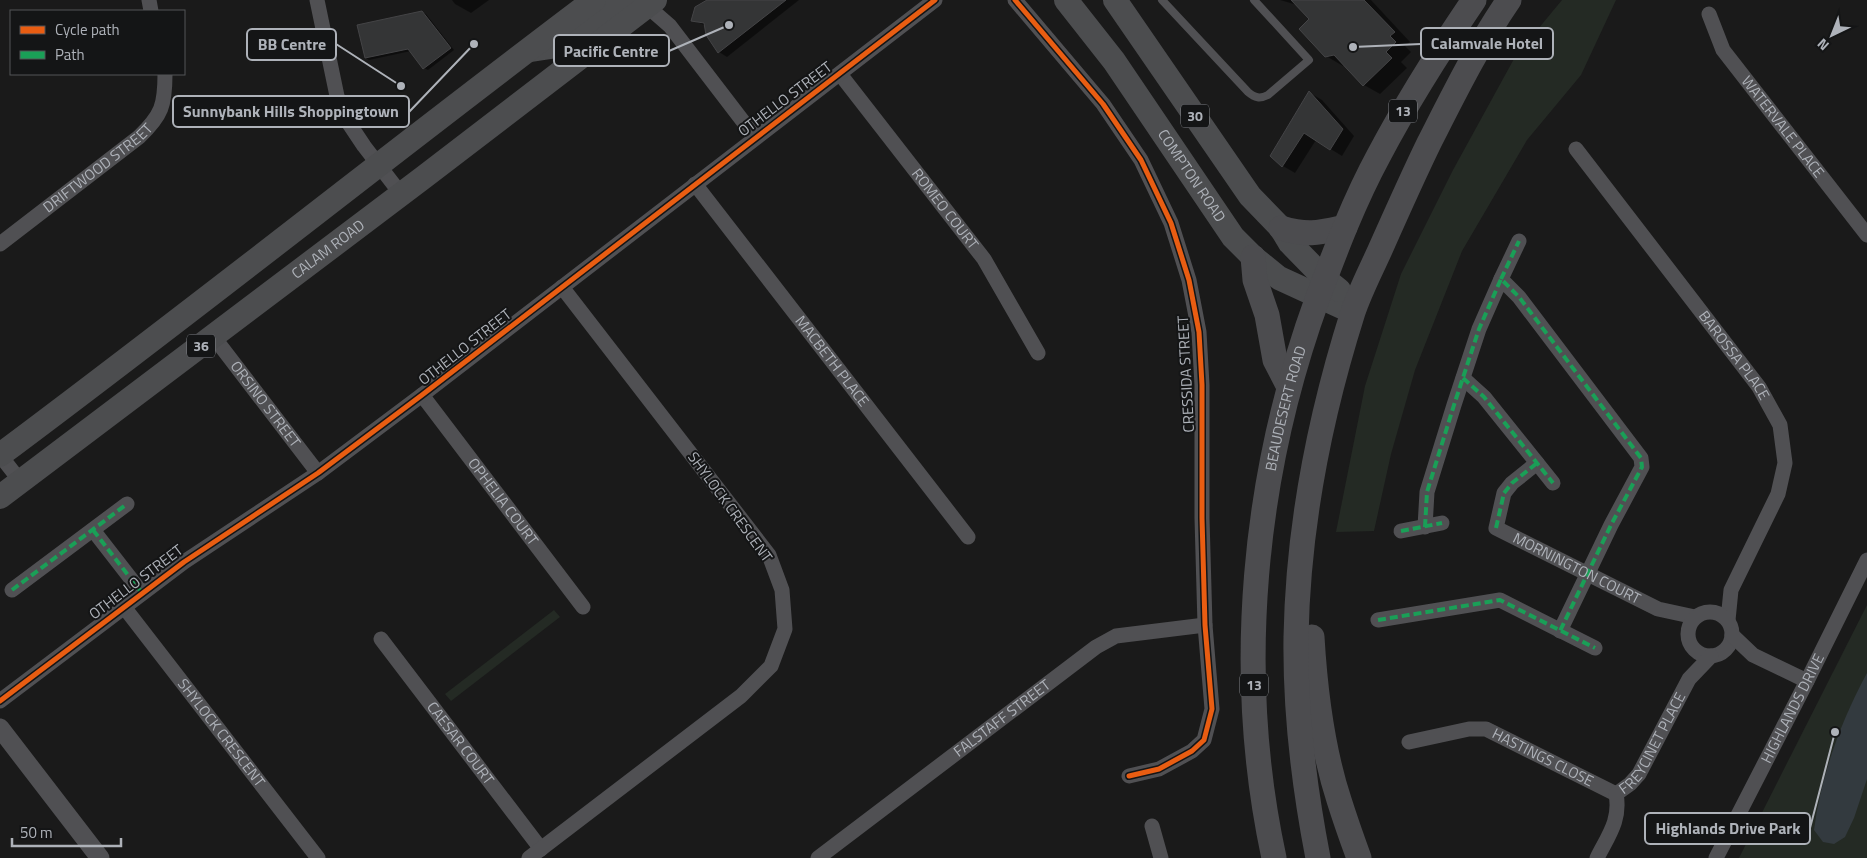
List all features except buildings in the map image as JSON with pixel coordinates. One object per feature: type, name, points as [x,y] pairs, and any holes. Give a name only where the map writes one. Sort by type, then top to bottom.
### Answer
[{"type":"highway","name":"BEAUDESERT ROAD","points":[[1274,858],[1257,737],[1253,626],[1257,566],[1264,511],[1272,463],[1289,386],[1321,287],[1345,227],[1378,156],[1401,114],[1474,0]]},
{"type":"highway","name":"13","points":[[1318,858],[1300,732],[1296,638],[1299,579],[1316,457],[1355,308],[1416,169],[1476,52],[1508,0]]},
{"type":"highway","points":[[1281,228],[1297,233],[1311,234],[1345,227]]},
{"type":"highway","points":[[1253,257],[1255,280],[1267,315],[1275,360],[1289,386]]},
{"type":"highway","points":[[1299,579],[1312,611],[1314,662],[1331,768],[1338,799],[1359,858]]},
{"type":"main road","name":"36","points":[[0,455],[143,348],[244,268],[594,0]]},
{"type":"main road","points":[[530,50],[564,45],[624,0]]},
{"type":"main road","name":"COMPTON ROAD","points":[[1066,0],[1097,38],[1128,81],[1233,237],[1253,257],[1279,278],[1321,287],[1355,308]]},
{"type":"main road","name":"COMPTON ROAD","points":[[1115,0],[1170,77],[1236,176],[1267,215],[1281,228],[1321,287]]},
{"type":"main road","name":"CALAM ROAD","points":[[0,497],[401,194],[647,2]]},
{"type":"street","points":[[316,0],[340,106],[354,133],[401,194]]},
{"type":"street","name":"OTHELLO STREET","points":[[0,700],[184,562],[318,473],[935,0]]},
{"type":"street","name":"CRESSIDA STREET","points":[[1015,0],[1103,104],[1141,160],[1171,223],[1189,280],[1199,332],[1202,385],[1202,518],[1205,625],[1212,709],[1204,740],[1192,751],[1159,769],[1129,776]]},
{"type":"street","points":[[647,2],[670,26],[755,138]]},
{"type":"street","name":"WATERVALE PLACE","points":[[1709,14],[1723,50],[1867,235]]},
{"type":"street","name":"ROMEO COURT","points":[[840,74],[984,259],[1038,353]]},
{"type":"street","name":"DRIFTWOOD STREET","points":[[0,244],[140,137],[155,122],[165,99],[165,75]]},
{"type":"street","name":"BAROSSA PLACE","points":[[1576,149],[1759,387],[1780,426],[1785,463],[1778,494],[1731,590],[1728,620]]},
{"type":"street","name":"MACBETH PLACE","points":[[695,184],[968,537]]},
{"type":"street","points":[[1425,526],[1427,492],[1479,329],[1520,241]]},
{"type":"street","points":[[1501,279],[1519,297],[1641,458],[1642,467],[1560,631]]},
{"type":"street","name":"SHYLOCK CRESCENT","points":[[535,853],[741,696],[771,666],[785,629],[782,590],[769,555],[562,287]]},
{"type":"street","name":"ORSINO STREET","points":[[213,336],[318,473]]},
{"type":"street","points":[[1463,378],[1484,397],[1553,483]]},
{"type":"street","name":"OPHELIA COURT","points":[[422,395],[583,607]]},
{"type":"street","points":[[0,455],[21,482]]},
{"type":"street","name":"MORNINGTON COURT","points":[[1537,463],[1512,482],[1504,493],[1496,528],[1658,609],[1690,642]]},
{"type":"street","points":[[12,590],[66,548],[79,542],[127,504]]},
{"type":"street","points":[[1401,531],[1442,524]]},
{"type":"street","points":[[93,530],[142,593]]},
{"type":"street","name":"HIGHLANDS DRIVE","points":[[1716,858],[1867,560]]},
{"type":"street","name":"BAROSSA PLACE","points":[[1701,614],[1731,590]]},
{"type":"street","points":[[1378,620],[1500,600],[1595,648]]},
{"type":"street","name":"SHYLOCK CRESCENT","points":[[124,607],[318,858]]},
{"type":"street","name":"MORNINGTON COURT","points":[[1658,609],[1701,614]]},
{"type":"street","points":[[1717,654],[1728,647],[1732,636],[1732,628],[1728,620],[1722,615],[1715,612],[1701,614],[1690,622],[1690,642],[1704,655],[1753,655]]},
{"type":"street","name":"FALSTAFF STREET","points":[[818,858],[1096,647],[1116,636],[1205,625]]},
{"type":"street","points":[[1732,636],[1753,655],[1807,681]]},
{"type":"street","name":"CAESAR COURT","points":[[381,639],[535,853]]},
{"type":"street","name":"FREYCINET PLACE","points":[[1689,679],[1690,642]]},
{"type":"street","name":"FREYCINET PLACE","points":[[1597,858],[1615,822],[1619,808],[1616,794],[1630,784],[1639,774],[1689,679],[1717,654]]},
{"type":"street","points":[[0,728],[100,858]]},
{"type":"street","name":"HASTINGS CLOSE","points":[[1410,742],[1469,729],[1486,729],[1616,794]]},
{"type":"street","points":[[1152,826],[1161,858]]},
{"type":"lane","points":[[1162,0],[1252,96],[1261,98],[1268,95],[1310,60],[1254,0]]},
{"type":"shaded area","points":[[1562,0],[1616,0],[1581,75],[1527,140],[1462,251],[1415,370],[1391,454],[1374,531],[1336,532],[1365,386],[1401,274],[1453,170],[1515,57]]},
{"type":"shaded area","points":[[1867,605],[1867,858],[1739,858]]},
{"type":"shaded area","points":[[554,610],[560,617],[451,701],[445,694]]},
{"type":"shaded area","points":[[1867,673],[1867,779],[1854,818],[1845,837],[1834,844],[1823,842],[1814,830],[1827,769],[1841,729]]},
{"type":"marked path","points":[[1501,279],[1519,241]]},
{"type":"marked path","points":[[1425,527],[1427,492],[1479,329],[1501,279],[1519,297],[1641,458],[1642,467],[1611,525],[1560,631]]},
{"type":"marked path","points":[[1463,378],[1484,397],[1553,483]]},
{"type":"marked path","points":[[1496,528],[1504,493],[1512,483],[1537,463]]},
{"type":"marked path","points":[[12,590],[127,504]]},
{"type":"marked path","points":[[1401,531],[1442,523]]},
{"type":"marked path","points":[[93,530],[142,593]]},
{"type":"marked path","points":[[1378,620],[1500,600],[1595,648]]},
{"type":"cycle path","points":[[0,701],[184,562],[318,473],[935,0]]},
{"type":"cycle path","points":[[1015,0],[1103,104],[1141,160],[1171,223],[1189,280],[1199,332],[1202,385],[1202,518],[1205,625],[1212,709],[1204,740],[1192,751],[1159,769],[1129,776]]},
{"type":"place","name":"Pacific Centre","points":[[729,25]]},
{"type":"place","name":"Sunnybank Hills Shoppingtown","points":[[474,44]]},
{"type":"place","name":"Calamvale Hotel","points":[[1353,47]]},
{"type":"place","name":"BB Centre","points":[[401,86]]},
{"type":"place","name":"Highlands Drive Park","points":[[1835,732]]}]
